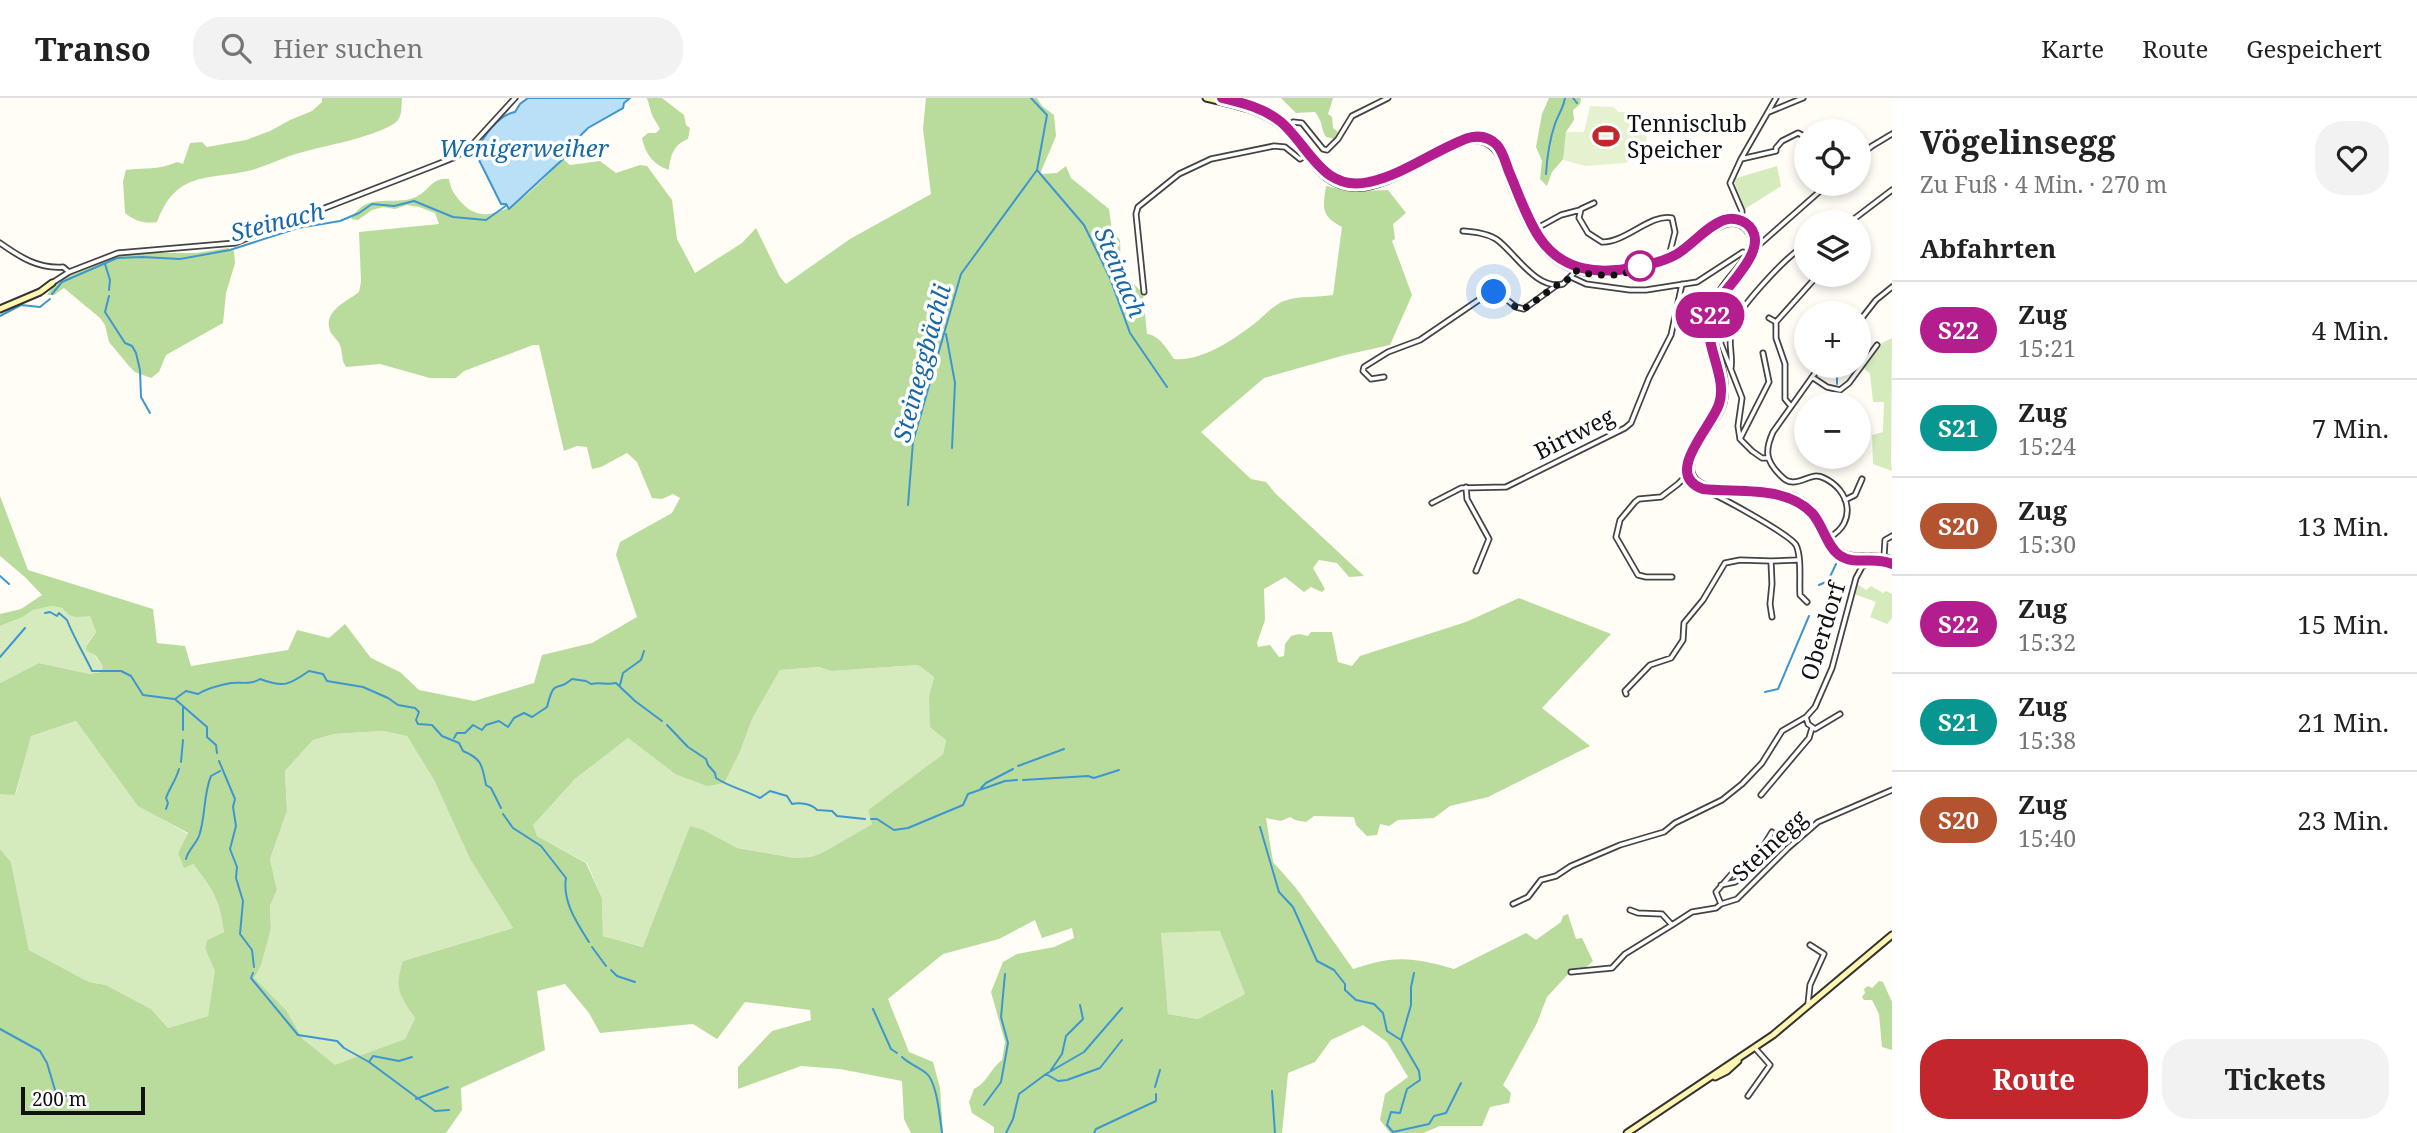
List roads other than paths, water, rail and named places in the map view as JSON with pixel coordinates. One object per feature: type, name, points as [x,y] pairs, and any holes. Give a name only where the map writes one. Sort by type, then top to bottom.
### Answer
[{"type":"main road","points":[[1206,98],[1256,111],[1284,130],[1325,178],[1342,186],[1376,184],[1468,141],[1484,141],[1500,156],[1532,231],[1546,251],[1576,271],[1596,275],[1616,274],[1650,267],[1670,260],[1721,225],[1731,222],[1741,224],[1749,232],[1752,246],[1720,291],[1714,316],[1714,336],[1724,399],[1720,412],[1692,457],[1690,472],[1697,482],[1709,487],[1775,491],[1796,497],[1815,512],[1835,547],[1843,553],[1892,560]]},
{"type":"main road","points":[[0,309],[40,292],[52,283]]},
{"type":"main road","points":[[1627,1133],[1755,1048],[1892,935]]},
{"type":"street","points":[[52,283],[69,272],[124,252],[235,243],[348,200],[460,154],[475,142],[515,98]]},
{"type":"street","points":[[1284,130],[1293,122],[1302,123],[1323,149],[1327,150],[1338,139],[1352,116],[1388,98]]},
{"type":"street","points":[[1768,98],[1771,104]]},
{"type":"street","points":[[1741,224],[1742,211],[1730,183],[1776,98]]},
{"type":"street","points":[[1767,113],[1803,98]]},
{"type":"street","points":[[1871,147],[1892,134]]},
{"type":"street","points":[[1741,159],[1776,151],[1782,141],[1794,135]]},
{"type":"street","points":[[1144,292],[1136,214],[1138,207],[1179,174],[1210,159],[1274,146],[1285,147],[1300,159],[1305,156]]},
{"type":"street","points":[[1866,210],[1892,190]]},
{"type":"street","points":[[1752,246],[1759,245],[1814,196]]},
{"type":"street","points":[[1532,231],[1561,215],[1594,203]]},
{"type":"street","points":[[1580,210],[1579,218],[1584,228],[1592,237],[1602,242],[1618,239],[1660,219],[1672,219],[1675,232],[1670,260]]},
{"type":"street","points":[[1463,231],[1496,239],[1524,268],[1557,285]]},
{"type":"street","points":[[0,243],[35,264],[46,268],[63,267],[69,272]]},
{"type":"street","points":[[1571,277],[1586,284],[1630,290],[1682,284],[1697,282],[1743,252],[1748,255]]},
{"type":"street","points":[[1731,370],[1730,338],[1737,316],[1794,253]]},
{"type":"street","points":[[1384,377],[1371,379],[1363,371],[1364,367],[1388,352],[1416,342],[1430,330],[1489,293],[1497,292],[1516,307],[1524,309],[1576,271]]},
{"type":"street","name":"Birtweg","points":[[1432,503],[1451,491],[1466,487],[1506,487],[1631,423],[1675,324],[1682,284]]},
{"type":"street","points":[[1790,405],[1784,399],[1785,364],[1776,338],[1776,322],[1807,287]]},
{"type":"street","points":[[1871,306],[1892,287]]},
{"type":"street","points":[[1714,316],[1718,317],[1721,344],[1742,398],[1738,426],[1740,439],[1752,451],[1762,458],[1767,458]]},
{"type":"street","points":[[1769,318],[1776,322]]},
{"type":"street","points":[[1871,353],[1877,345]]},
{"type":"street","points":[[1740,439],[1769,382],[1763,353]]},
{"type":"street","points":[[1810,378],[1790,405],[1768,443],[1767,458],[1787,482],[1796,482],[1812,476],[1825,478],[1836,488],[1845,500],[1848,510],[1841,530],[1830,537]]},
{"type":"street","points":[[1813,378],[1827,387],[1840,390],[1853,378]]},
{"type":"street","points":[[1672,577],[1646,578],[1638,575],[1618,543],[1616,531],[1619,520],[1635,502],[1661,496],[1690,472]]},
{"type":"street","points":[[1845,500],[1854,495],[1862,479]]},
{"type":"street","points":[[1466,487],[1471,508],[1489,539],[1476,571]]},
{"type":"street","points":[[1709,487],[1711,493],[1796,546],[1801,575],[1800,594],[1807,602]]},
{"type":"street","points":[[1884,557],[1885,540],[1892,536]]},
{"type":"street","name":"Oberdorf","points":[[1513,904],[1528,897],[1541,880],[1556,876],[1571,866],[1620,845],[1664,832],[1675,823],[1722,800],[1742,784],[1762,763],[1782,731],[1806,717],[1815,707],[1827,684],[1856,578],[1862,567],[1870,562],[1871,556]]},
{"type":"street","points":[[1626,694],[1625,691],[1650,665],[1671,658],[1683,640],[1684,623],[1703,600],[1725,563],[1740,560],[1797,560]]},
{"type":"street","points":[[1771,561],[1772,617]]},
{"type":"street","points":[[1812,728],[1819,728],[1840,714]]},
{"type":"street","points":[[1761,794],[1810,738],[1812,728],[1806,717]]},
{"type":"street","name":"Steinegg","points":[[1571,972],[1612,968],[1625,954],[1692,912],[1716,908],[1737,899],[1818,821],[1892,790]]},
{"type":"street","points":[[1721,886],[1745,876],[1772,832]]},
{"type":"street","points":[[1721,904],[1716,896],[1736,869]]},
{"type":"street","points":[[1630,910],[1662,914],[1672,925]]},
{"type":"street","points":[[1809,1006],[1807,998],[1810,985],[1824,954],[1810,946]]},
{"type":"street","points":[[1748,1096],[1770,1065],[1755,1048]]},
{"type":"water","name":"Wenigerweiher","points":[[528,98],[630,98],[623,108],[588,128],[563,159],[509,209],[506,204],[501,204],[477,156],[477,150],[497,122],[515,112]]},
{"type":"waterway","name":"Steinach","points":[[1031,98],[1047,115],[1037,170],[1084,225],[1110,278],[1130,333],[1167,387]]},
{"type":"waterway","points":[[1546,174],[1551,137],[1565,98]]},
{"type":"waterway","points":[[1573,98],[1577,103]]},
{"type":"waterway","name":"Steineggbächli","points":[[908,505],[913,442],[961,274],[1037,170]]},
{"type":"waterway","name":"Steinach","points":[[52,294],[62,282],[117,258],[180,259],[230,250],[298,228],[340,221],[372,204],[394,206],[414,201],[453,217],[486,220],[507,205]]},
{"type":"waterway","points":[[105,264],[110,280],[109,290]]},
{"type":"waterway","points":[[109,296],[105,312],[125,343],[132,346],[136,353],[141,397],[150,413]]},
{"type":"waterway","name":"Steinach","points":[[0,316],[21,305],[40,307],[50,299]]},
{"type":"waterway","points":[[946,334],[955,383],[952,448]]},
{"type":"waterway","points":[[1837,378],[1837,384]]},
{"type":"waterway","points":[[1819,585],[1828,581],[1836,564]]},
{"type":"waterway","points":[[0,576],[9,584]]},
{"type":"waterway","points":[[45,613],[50,612],[57,616],[59,613],[67,620],[92,671],[121,671],[131,676],[143,695],[174,699]]},
{"type":"waterway","points":[[1765,692],[1778,689],[1809,616]]},
{"type":"waterway","points":[[0,657],[25,628]]},
{"type":"waterway","points":[[620,685],[623,673],[641,660],[644,651]]},
{"type":"waterway","points":[[175,699],[186,691],[198,694],[214,687],[260,679],[286,684],[309,671],[323,674],[327,681],[363,687],[398,705],[415,708],[419,712],[416,720],[418,724],[432,725],[442,736],[459,743],[463,751],[480,764],[486,785],[491,788],[501,808]]},
{"type":"waterway","points":[[454,738],[457,733],[465,733],[473,725],[482,730],[486,725],[499,721],[508,727],[514,718],[524,713],[532,717],[547,707],[554,688],[572,679],[591,684],[616,683],[662,721]]},
{"type":"waterway","points":[[176,700],[207,727],[207,737],[216,745],[217,753]]},
{"type":"waterway","points":[[183,707],[183,730]]},
{"type":"waterway","points":[[667,725],[688,747],[706,759],[716,778],[726,784],[760,798],[770,791],[787,796],[792,804],[806,804],[817,810],[832,811],[837,816],[865,819]]},
{"type":"waterway","points":[[181,762],[183,740]]},
{"type":"waterway","points":[[1018,766],[1064,749]]},
{"type":"waterway","points":[[219,761],[235,799],[233,807],[236,826],[230,849],[237,867],[236,878],[243,901],[240,934],[252,950],[254,967]]},
{"type":"waterway","points":[[166,809],[166,798],[179,769]]},
{"type":"waterway","points":[[981,788],[1013,769]]},
{"type":"waterway","points":[[1023,780],[1088,776],[1094,778],[1119,770]]},
{"type":"waterway","points":[[186,859],[199,836],[211,776],[220,771]]},
{"type":"waterway","points":[[871,819],[877,819],[894,830],[908,828],[963,805],[968,794],[1005,781],[1017,780]]},
{"type":"waterway","points":[[503,814],[513,828],[541,846],[566,878],[568,903],[589,942]]},
{"type":"waterway","points":[[1260,827],[1279,892],[1293,907],[1317,961],[1334,970],[1345,984],[1345,990],[1356,1000],[1374,1004],[1383,1013],[1387,1031],[1401,1040],[1419,1071],[1420,1080],[1407,1089],[1400,1113],[1391,1112],[1387,1125],[1393,1132],[1429,1124],[1434,1116],[1446,1113],[1461,1083]]},
{"type":"waterway","points":[[592,947],[606,966]]},
{"type":"waterway","points":[[611,970],[617,976],[635,982]]},
{"type":"waterway","points":[[253,973],[251,978],[298,1035],[337,1041],[435,1111],[449,1110]]},
{"type":"waterway","points":[[1401,1040],[1411,1005],[1414,973]]},
{"type":"waterway","points":[[984,1105],[1001,1082],[1008,1043],[1001,1017],[1005,974]]},
{"type":"waterway","points":[[1051,1070],[1062,1054],[1066,1036],[1083,1019],[1080,1005]]},
{"type":"waterway","points":[[1006,1133],[1013,1119],[1019,1094],[1046,1074],[1084,1052],[1122,1008]]},
{"type":"waterway","points":[[873,1009],[891,1049],[897,1053]]},
{"type":"waterway","points":[[0,1029],[40,1051],[47,1063],[55,1090],[64,1096],[74,1096]]},
{"type":"waterway","points":[[1046,1074],[1058,1081],[1100,1068],[1122,1040]]},
{"type":"waterway","points":[[369,1062],[373,1056],[399,1061],[412,1057]]},
{"type":"waterway","points":[[902,1057],[930,1077],[942,1133]]},
{"type":"waterway","points":[[1155,1087],[1160,1070]]},
{"type":"waterway","points":[[416,1099],[448,1087]]},
{"type":"waterway","points":[[1272,1091],[1275,1133]]},
{"type":"waterway","points":[[1094,1133],[1096,1129],[1156,1101],[1156,1094]]},
{"type":"railway","points":[[1221,98],[1268,113],[1294,135],[1324,170],[1347,183],[1363,183],[1383,178],[1468,138],[1487,139],[1502,152],[1529,219],[1546,246],[1570,265],[1586,270],[1613,272],[1642,267],[1669,257],[1722,221],[1734,219],[1746,223],[1755,237],[1754,248],[1742,270],[1718,301],[1710,320],[1709,330],[1721,399],[1689,460],[1688,472],[1692,482],[1703,489],[1760,492],[1788,498],[1812,514],[1839,555],[1851,560],[1892,564]]},
{"type":"train","name":"S22","points":[[1222,98],[1270,115],[1293,135],[1321,170],[1337,180],[1350,183],[1375,181],[1468,138],[1478,136],[1488,139],[1500,150],[1523,206],[1543,242],[1554,255],[1566,263],[1588,271],[1618,271],[1650,264],[1681,251],[1723,220],[1730,218],[1746,223],[1754,234],[1754,251],[1710,316],[1721,399],[1717,411],[1687,460],[1688,477],[1694,485],[1703,489],[1775,494],[1795,500],[1817,519],[1834,551],[1839,555],[1851,559],[1880,559],[1892,564]]},
{"type":"place","name":"Tennisclub Speicher","points":[[1606,136]]}]
